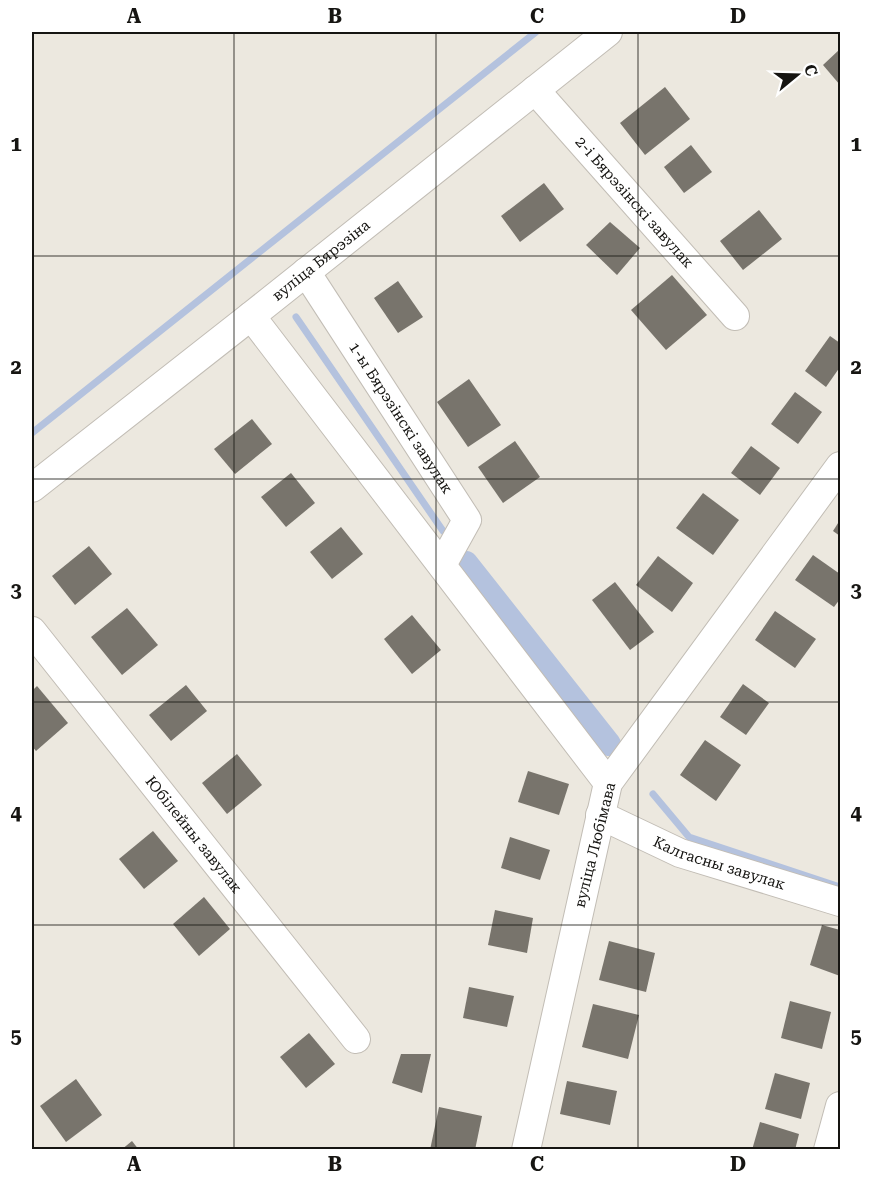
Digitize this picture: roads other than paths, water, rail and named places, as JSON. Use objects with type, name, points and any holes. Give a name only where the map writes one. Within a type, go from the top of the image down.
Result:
[{"type":"street","name":"вуліца Бярэзіна","points":[[32,489],[608,32]]},
{"type":"street","name":"2-і Бярэзінскі завулак","points":[[535,90],[735,316]]},
{"type":"street","name":"1-ы Бярэзінскі завулак","points":[[306,273],[467,520],[442,565]]},
{"type":"street","points":[[251,316],[608,783]]},
{"type":"street","name":"вуліца Любімава","points":[[526,1149],[608,783],[840,466]]},
{"type":"street","name":"Юбілейны завулак","points":[[32,631],[356,1039]]},
{"type":"street","name":"Калгасны завулак","points":[[600,815],[680,853],[840,902]]},
{"type":"street","points":[[828,1149],[840,1106]]},
{"type":"waterway","points":[[32,433],[536,32]]},
{"type":"waterway","points":[[296,317],[443,531]]},
{"type":"waterway","points":[[466,563],[609,744]]},
{"type":"waterway","points":[[653,794],[689,837],[840,887]]}]
